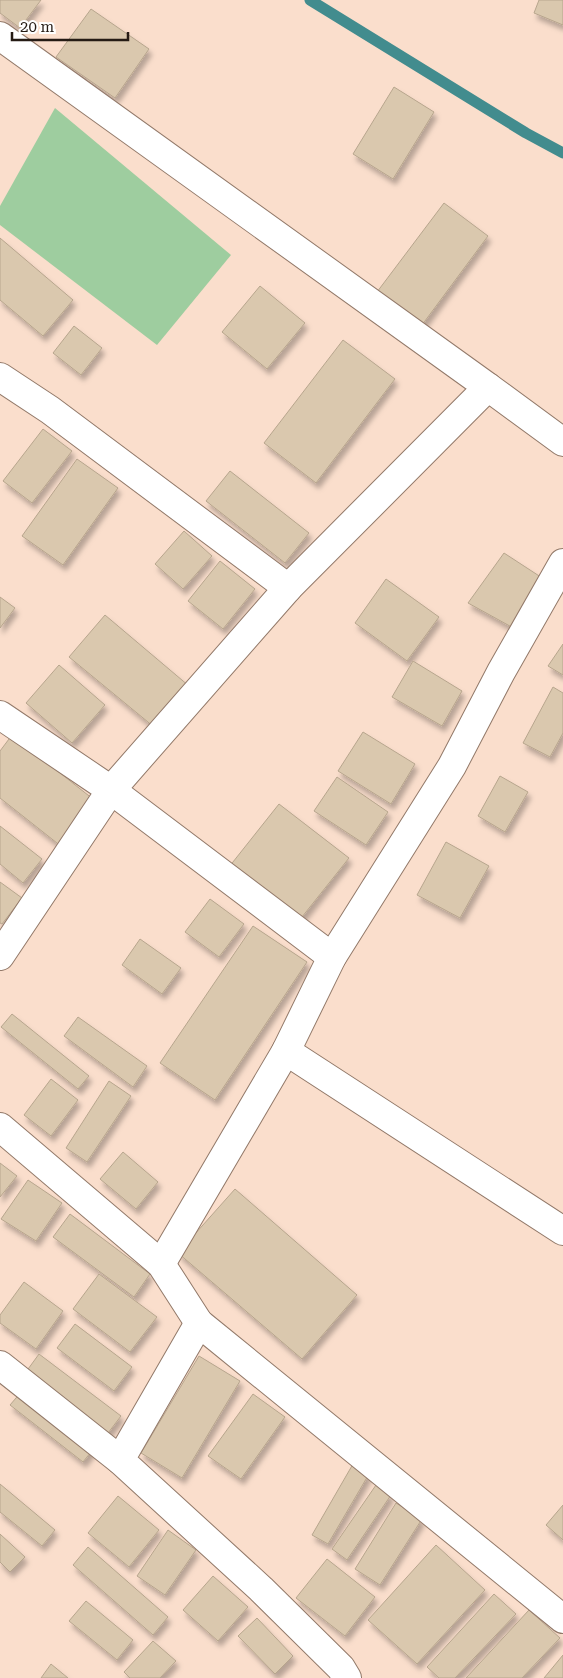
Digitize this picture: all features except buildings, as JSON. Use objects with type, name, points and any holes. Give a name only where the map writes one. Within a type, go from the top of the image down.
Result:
[{"type":"street","points":[[0,36],[563,442]]},
{"type":"street","points":[[0,377],[50,410],[288,588]]},
{"type":"street","points":[[0,956],[111,790],[288,588],[488,387]]},
{"type":"street","points":[[161,1264],[286,1052],[332,957],[452,766],[501,672],[563,563]]},
{"type":"street","points":[[0,715],[111,790],[332,957]]},
{"type":"street","points":[[286,1052],[563,1231]]},
{"type":"street","points":[[0,1127],[161,1264],[199,1323],[563,1619]]},
{"type":"street","points":[[120,1460],[199,1323]]},
{"type":"street","points":[[0,1365],[120,1460],[261,1589],[341,1668],[347,1678]]},
{"type":"green space","points":[[55,108],[231,255],[157,345],[0,225],[0,206]]},
{"type":"waterway","points":[[310,0],[526,133],[563,153]]}]
